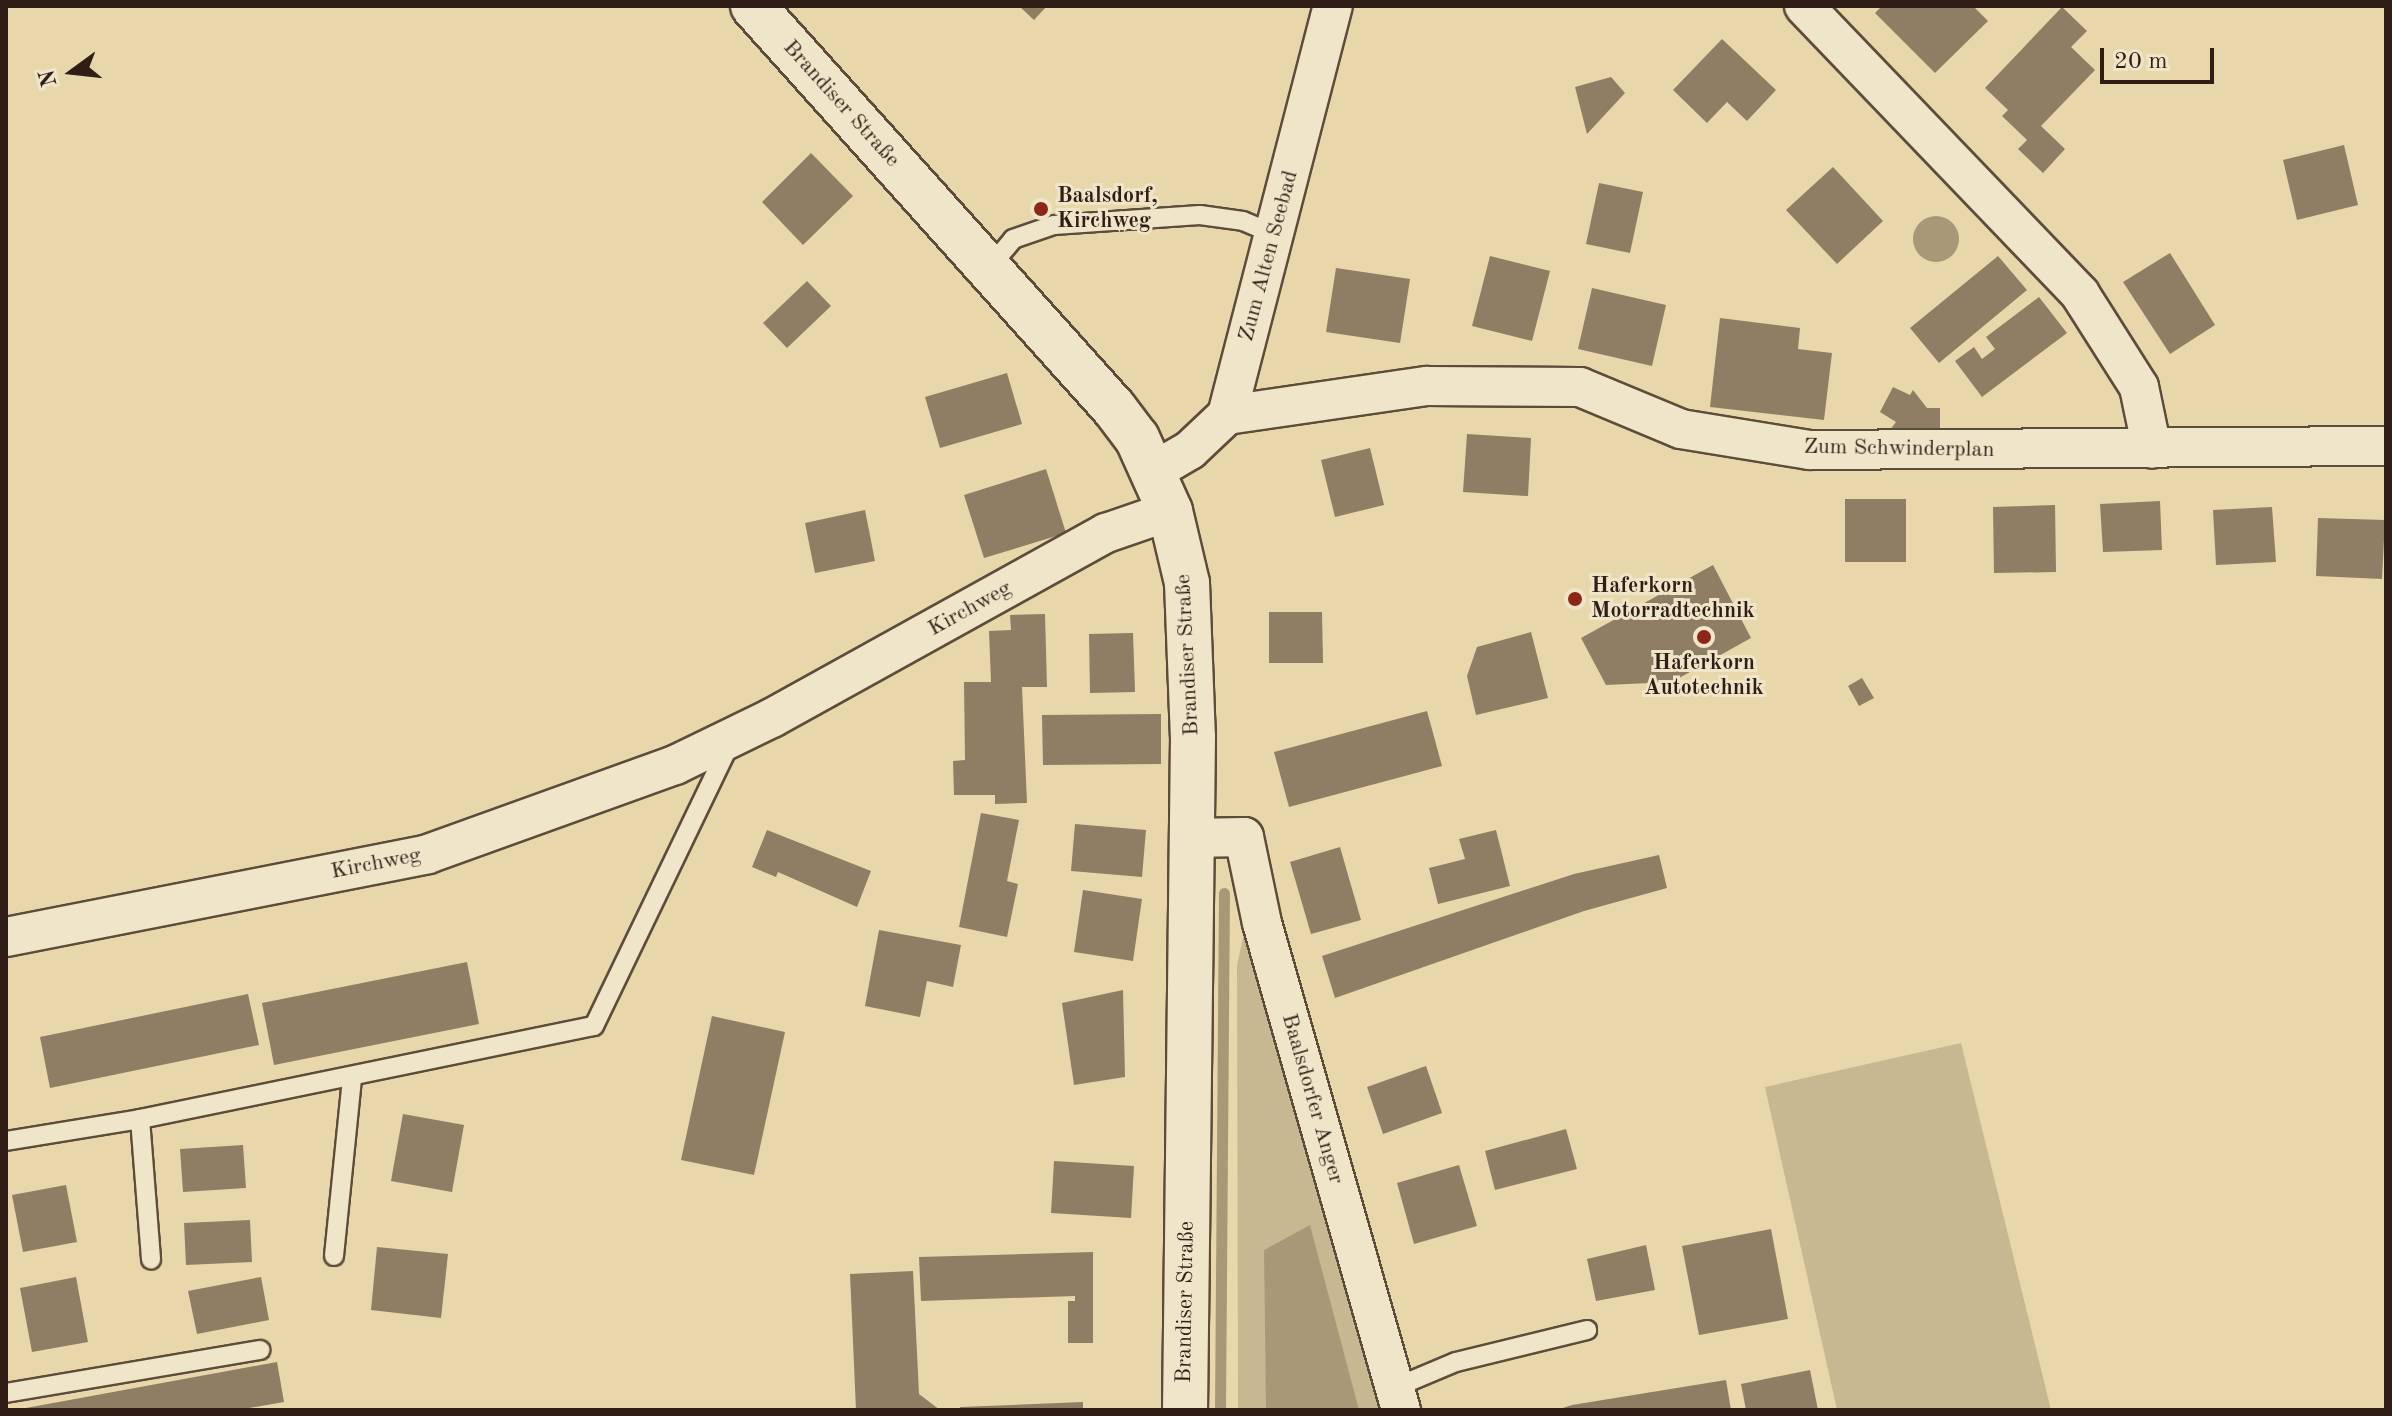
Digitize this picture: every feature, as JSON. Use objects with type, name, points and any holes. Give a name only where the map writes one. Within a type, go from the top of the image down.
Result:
[{"type":"street","name":"Brandiser Straße","points":[[753,6],[1114,408],[1154,471],[1170,511],[1187,583],[1191,628],[1185,1410]]},
{"type":"street","name":"Zum Alten Seebad","points":[[1227,415],[1333,6]]},
{"type":"street","points":[[1804,6],[2080,294],[2139,387],[2152,449]]},
{"type":"street","name":"Zum Schwinderplan","points":[[1227,415],[1427,386],[1580,387],[1681,429],[1809,450],[2386,446]]},
{"type":"street","points":[[1154,471],[1190,450],[1227,415]]},
{"type":"street","name":"Kirchweg","points":[[6,937],[428,854],[732,739],[1106,533],[1170,511]]},
{"type":"street","name":"Baalsdorfer Anger","points":[[1191,838],[1244,837],[1262,923],[1397,1399]]},
{"type":"lane","points":[[989,268],[1013,239],[1054,225],[1200,215],[1243,221],[1274,234]]},
{"type":"lane","points":[[6,1141],[352,1078],[594,1026],[665,888],[732,739]]},
{"type":"lane","points":[[334,1256],[352,1078]]},
{"type":"lane","points":[[140,1119],[151,1260]]},
{"type":"lane","points":[[1397,1399],[1456,1362],[1587,1330]]},
{"type":"lane","points":[[6,1393],[260,1350]]},
{"type":"shaded area","points":[[1936,216],[1953,222],[1959,239],[1953,256],[1936,262],[1919,256],[1913,239],[1919,222]]},
{"type":"shaded area","points":[[1244,933],[1417,1410],[1238,1410],[1237,965]]},
{"type":"shaded area","points":[[1961,1043],[2051,1410],[1837,1410],[1765,1087]]},
{"type":"shaded area","points":[[1310,1225],[1359,1410],[1266,1410],[1264,1250]]},
{"type":"building","points":[[1019,6],[1047,6],[1034,20]]},
{"type":"building","points":[[1882,6],[1973,6],[1988,21],[1935,73],[1875,13]]},
{"type":"building","points":[[2062,7],[2087,31],[2071,47],[2095,70],[2041,126],[2065,149],[2043,173],[2018,149],[2027,140],[2002,116],[2008,110],[1985,88]]},
{"type":"building","points":[[1722,39],[1776,90],[1747,121],[1727,102],[1707,123],[1673,90]]},
{"type":"building","points":[[1611,77],[1625,93],[1587,134],[1575,87]]},
{"type":"building","points":[[2344,145],[2358,205],[2297,220],[2283,160]]},
{"type":"building","points":[[811,153],[853,196],[803,245],[762,202]]},
{"type":"building","points":[[1833,167],[1883,221],[1837,264],[1786,210]]},
{"type":"building","points":[[1599,183],[1643,192],[1630,253],[1586,244]]},
{"type":"building","points":[[2170,253],[2215,325],[2170,354],[2123,282]]},
{"type":"building","points":[[1490,256],[1550,271],[1532,341],[1472,326]]},
{"type":"building","points":[[1998,256],[2027,290],[1939,363],[1910,328]]},
{"type":"building","points":[[1336,268],[1410,279],[1400,343],[1326,332]]},
{"type":"building","points":[[807,281],[831,306],[787,348],[763,323]]},
{"type":"building","points":[[1592,288],[1666,305],[1652,366],[1578,349]]},
{"type":"building","points":[[2039,297],[2067,333],[1982,397],[1955,361],[1974,347],[1982,359],[1995,349],[1986,337]]},
{"type":"building","points":[[1720,318],[1800,328],[1798,349],[1832,353],[1824,420],[1710,407]]},
{"type":"building","points":[[1007,373],[1022,424],[940,448],[925,397]]},
{"type":"building","points":[[1893,387],[1910,395],[1913,390],[1927,408],[1940,408],[1940,429],[1890,430],[1896,422],[1880,412]]},
{"type":"building","points":[[1467,434],[1531,438],[1528,496],[1463,492]]},
{"type":"building","points":[[1370,448],[1384,505],[1335,517],[1321,460]]},
{"type":"building","points":[[1046,469],[1066,533],[984,558],[964,495]]},
{"type":"building","points":[[1845,499],[1906,499],[1906,562],[1845,562]]},
{"type":"building","points":[[2160,501],[2162,550],[2103,552],[2100,504]]},
{"type":"building","points":[[2055,505],[2056,572],[1994,573],[1993,507]]},
{"type":"building","points":[[2272,507],[2276,562],[2216,565],[2213,510]]},
{"type":"building","points":[[865,510],[875,561],[815,573],[805,523]]},
{"type":"building","points":[[2318,518],[2385,520],[2382,579],[2316,576]]},
{"type":"building","points":[[1713,565],[1751,638],[1672,682],[1606,685],[1581,638]]},
{"type":"building","points":[[1269,612],[1322,612],[1323,663],[1269,663]]},
{"type":"building","points":[[1045,614],[1047,687],[1022,687],[1027,803],[995,804],[995,795],[954,795],[953,761],[965,760],[964,682],[991,682],[989,631],[1011,630],[1010,615]]},
{"type":"building","points":[[1531,632],[1548,698],[1476,715],[1467,676],[1477,647]]},
{"type":"building","points":[[1133,633],[1135,692],[1090,693],[1089,634]]},
{"type":"building","points":[[1862,678],[1874,698],[1859,706],[1848,686]]},
{"type":"building","points":[[1427,711],[1442,766],[1289,807],[1274,752]]},
{"type":"building","points":[[1161,714],[1161,764],[1043,765],[1042,715]]},
{"type":"building","points":[[981,813],[1019,820],[1007,881],[1018,884],[1007,937],[959,927]]},
{"type":"building","points":[[1075,824],[1146,830],[1142,877],[1071,871]]},
{"type":"building","points":[[767,830],[871,871],[857,907],[778,872],[776,877],[752,867]]},
{"type":"building","points":[[1496,830],[1510,886],[1438,904],[1429,868],[1465,859],[1459,839]]},
{"type":"building","points":[[1340,847],[1361,920],[1311,934],[1290,862]]},
{"type":"building","points":[[1659,855],[1667,888],[1584,911],[1335,998],[1322,956],[1574,874]]},
{"type":"building","points":[[1083,890],[1142,899],[1133,961],[1074,952]]},
{"type":"building","points":[[879,930],[961,945],[953,987],[927,981],[920,1017],[865,1006]]},
{"type":"building","points":[[467,962],[479,1024],[274,1065],[262,1003]]},
{"type":"building","points":[[1123,990],[1125,1077],[1074,1085],[1062,1003]]},
{"type":"building","points":[[248,994],[259,1045],[50,1088],[40,1037]]},
{"type":"building","points":[[712,1016],[785,1032],[754,1175],[681,1160]]},
{"type":"building","points":[[1426,1066],[1442,1113],[1383,1134],[1367,1087]]},
{"type":"building","points":[[403,1114],[464,1125],[452,1192],[391,1181]]},
{"type":"building","points":[[1566,1129],[1577,1169],[1495,1190],[1485,1151]]},
{"type":"building","points":[[243,1145],[246,1188],[183,1192],[180,1149]]},
{"type":"building","points":[[1054,1161],[1134,1166],[1131,1218],[1051,1213]]},
{"type":"building","points":[[1459,1165],[1477,1226],[1414,1244],[1397,1183]]},
{"type":"building","points":[[66,1185],[77,1242],[23,1252],[12,1195]]},
{"type":"building","points":[[250,1220],[252,1262],[186,1265],[184,1223]]},
{"type":"building","points":[[1771,1229],[1788,1319],[1699,1335],[1682,1246]]},
{"type":"building","points":[[1646,1245],[1655,1290],[1596,1301],[1587,1259]]},
{"type":"building","points":[[377,1247],[448,1254],[441,1318],[371,1310]]},
{"type":"building","points":[[1093,1252],[1093,1343],[1068,1343],[1068,1301],[1075,1301],[1075,1296],[921,1301],[919,1257]]},
{"type":"building","points":[[913,1271],[919,1394],[940,1410],[856,1410],[850,1274]]},
{"type":"building","points":[[76,1277],[88,1342],[32,1352],[20,1288]]},
{"type":"building","points":[[261,1277],[269,1320],[197,1334],[188,1291]]},
{"type":"building","points":[[277,1362],[284,1402],[238,1410],[15,1410]]},
{"type":"building","points":[[1810,1370],[1818,1410],[1746,1410],[1741,1384]]},
{"type":"building","points":[[1726,1380],[1731,1410],[1557,1410],[1572,1405]]},
{"type":"building","points":[[1083,1402],[1083,1410],[960,1410],[960,1407]]},
{"type":"waterway","points":[[1220,1410],[1224,893]]},
{"type":"place","name":"Baalsdorf, Kirchweg","points":[[1041,209]]},
{"type":"place","name":"Haferkorn Motorradtechnik","points":[[1575,599]]},
{"type":"place","name":"Haferkorn Autotechnik","points":[[1704,637]]}]
